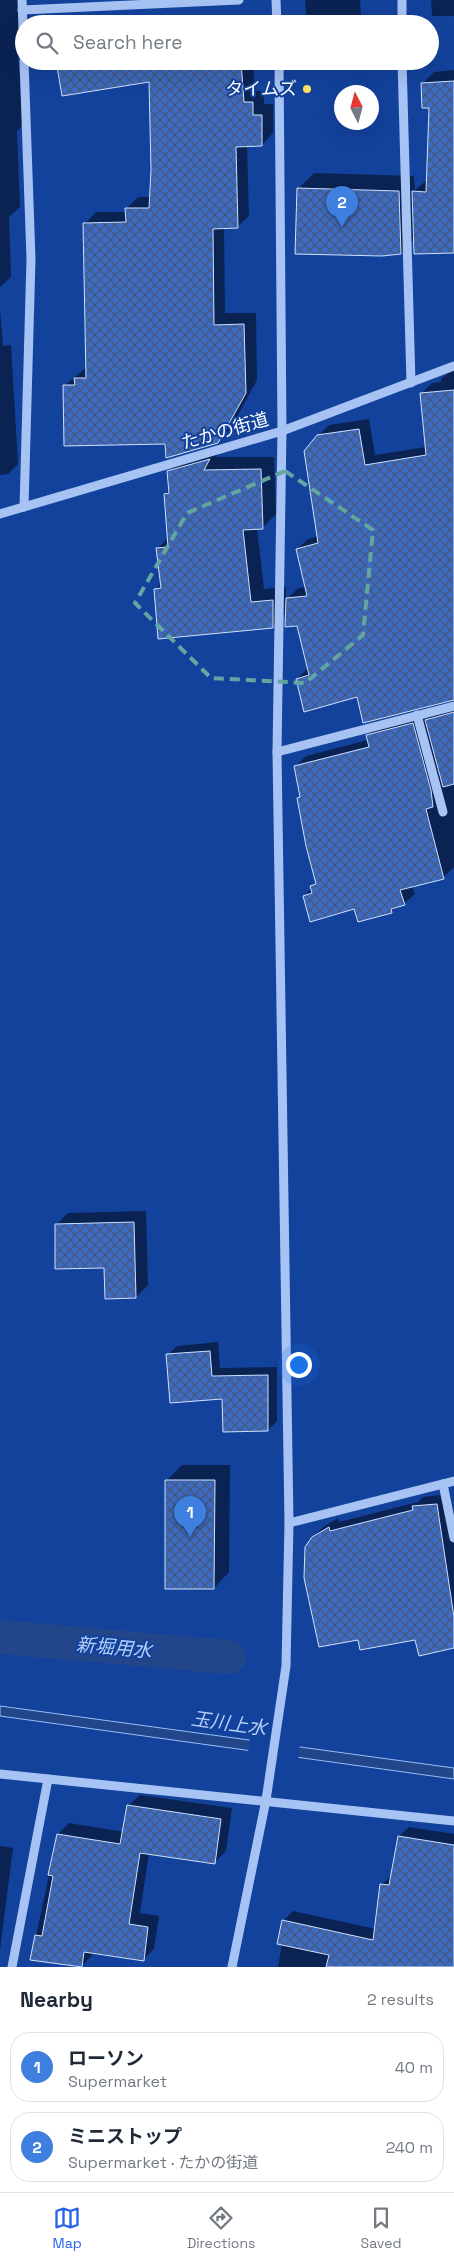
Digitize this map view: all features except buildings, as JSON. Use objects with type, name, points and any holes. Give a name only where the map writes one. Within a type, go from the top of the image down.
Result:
[{"type":"street","points":[[22,0],[22,15]]},
{"type":"street","points":[[22,10],[49,5],[239,0]]},
{"type":"street","points":[[276,0],[277,15]]},
{"type":"street","points":[[402,0],[402,15]]},
{"type":"street","points":[[24,70],[32,259],[24,507]]},
{"type":"street","points":[[232,1967],[266,1800],[280,1716],[286,1666],[290,1523],[277,752],[282,431],[279,70]]},
{"type":"street","points":[[402,70],[411,383]]},
{"type":"street","name":"たかの街道","points":[[0,514],[282,431],[454,366]]},
{"type":"street","points":[[277,752],[454,706]]},
{"type":"street","points":[[417,715],[443,812]]},
{"type":"street","points":[[290,1523],[454,1481]]},
{"type":"street","points":[[443,1484],[454,1538]]},
{"type":"street","points":[[0,1774],[266,1800],[454,1821]]},
{"type":"street","points":[[12,1967],[48,1779]]},
{"type":"highlighted area","points":[[285,471],[373,530],[363,635],[305,683],[211,678],[135,603],[187,513]]},
{"type":"water","points":[[0,1706],[454,1768],[454,1779],[0,1716]]},
{"type":"pier","points":[[250,1737],[300,1744],[298,1760],[248,1753]]},
{"type":"waterway","name":"新堀用水","points":[[0,1637],[229,1657]]},
{"type":"place","name":"タイムズ","points":[[307,89]]},
{"type":"place","name":"ミニストップ","points":[[342,227]]},
{"type":"place","name":"ローソン","points":[[190,1537]]},
{"type":"water label","name":"玉川上水","points":[[229,1723]]}]
